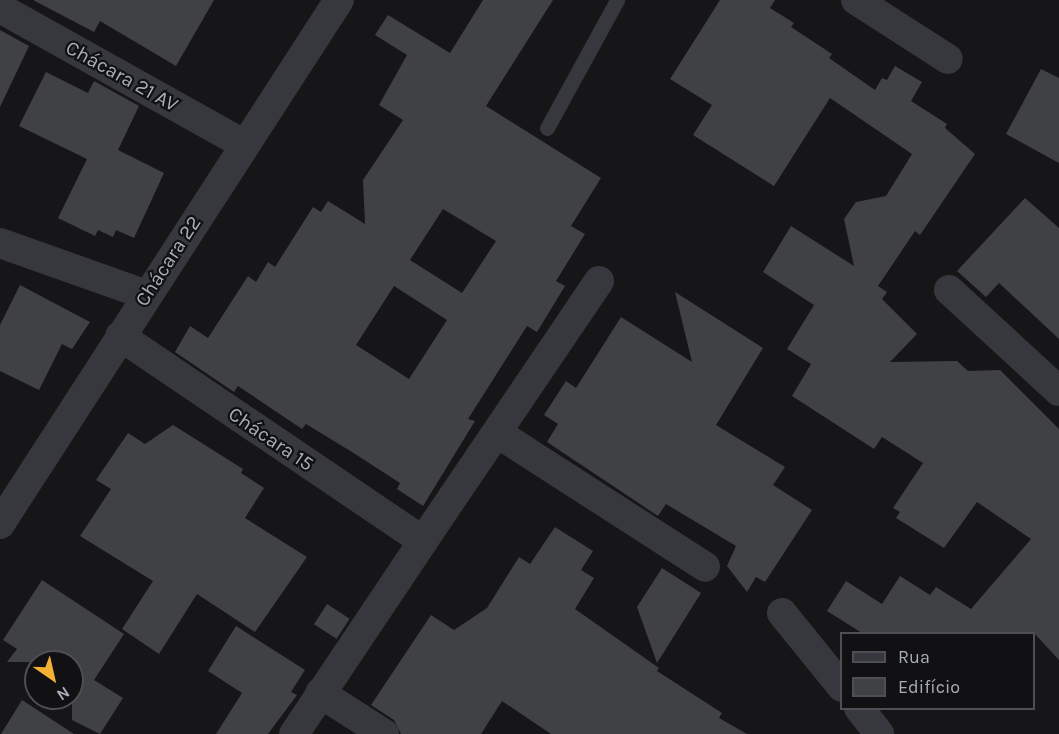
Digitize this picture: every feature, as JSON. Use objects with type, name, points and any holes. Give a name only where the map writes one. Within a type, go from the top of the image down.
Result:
[{"type":"street","name":"Chácara 22","points":[[0,525],[243,144],[339,0]]},
{"type":"street","points":[[856,0],[948,59]]},
{"type":"street","name":"Chácara 21 AV","points":[[13,8],[243,144]]},
{"type":"street","points":[[0,243],[147,295]]},
{"type":"street","points":[[294,734],[599,281]]},
{"type":"street","points":[[949,290],[1059,391]]},
{"type":"street","name":"Chácara 15","points":[[120,336],[423,541]]},
{"type":"street","points":[[498,434],[705,567]]},
{"type":"street","points":[[782,613],[840,685]]},
{"type":"street","points":[[320,693],[384,734]]},
{"type":"street","points":[[861,710],[879,734]]},
{"type":"lane","points":[[547,128],[617,0]]},
{"type":"building","points":[[33,0],[214,0],[176,66],[100,21],[94,32]]},
{"type":"building","points":[[483,0],[553,0],[486,106],[601,178],[571,226],[585,234],[556,281],[565,286],[537,332],[527,326],[468,419],[475,421],[423,506],[397,489],[400,483],[352,452],[306,424],[302,429],[238,386],[234,392],[175,352],[190,326],[208,338],[248,276],[256,282],[268,262],[275,267],[313,207],[321,212],[328,201],[365,224],[363,180],[403,120],[379,105],[407,55],[375,35],[388,15],[450,53]],"holes":[[[443,209],[496,241],[462,293],[410,260]],[[394,286],[447,320],[409,379],[356,345]]]},
{"type":"building","points":[[720,0],[775,0],[770,8],[794,23],[791,27],[832,54],[829,58],[875,90],[882,78],[887,80],[895,66],[922,82],[911,101],[947,124],[945,128],[975,154],[920,235],[915,231],[878,286],[887,292],[882,299],[917,334],[890,362],[957,361],[968,371],[1000,370],[1059,429],[1059,660],[1035,632],[860,632],[827,611],[846,581],[882,604],[900,576],[930,595],[936,587],[971,609],[1031,539],[977,502],[944,548],[896,518],[900,512],[893,508],[923,463],[882,437],[874,449],[792,396],[811,364],[787,349],[814,305],[763,272],[791,226],[854,266],[844,219],[856,202],[886,196],[912,154],[830,98],[774,186],[693,135],[712,105],[670,79]]},
{"type":"building","points":[[0,30],[29,46],[0,107]]},
{"type":"building","points":[[1041,69],[1059,78],[1059,163],[1006,134]]},
{"type":"building","points":[[46,72],[88,93],[94,81],[139,106],[118,150],[164,173],[134,238],[116,230],[113,237],[98,230],[95,236],[58,218],[87,159],[19,126]]},
{"type":"building","points":[[1025,198],[1059,228],[1059,339],[999,283],[986,297],[957,271]]},
{"type":"building","points":[[20,285],[90,322],[72,349],[62,344],[39,390],[0,371],[0,325]]},
{"type":"building","points":[[675,292],[763,348],[716,425],[785,467],[773,485],[812,510],[765,582],[756,577],[747,592],[727,566],[736,546],[666,504],[658,516],[547,442],[558,424],[544,415],[566,381],[576,388],[621,317],[692,362]]},
{"type":"building","points":[[173,425],[243,469],[241,473],[264,488],[245,518],[307,557],[255,632],[197,594],[159,654],[122,629],[153,581],[80,536],[111,489],[96,480],[128,433],[145,444]]},
{"type":"building","points":[[555,527],[593,551],[581,570],[594,578],[575,609],[659,668],[657,671],[722,713],[719,718],[747,734],[551,734],[502,701],[481,734],[401,734],[394,720],[371,705],[431,615],[454,630],[487,608],[519,557],[530,564]]},
{"type":"building","points":[[662,568],[701,593],[657,663],[637,607]]},
{"type":"building","points":[[42,580],[124,634],[94,680],[123,698],[100,734],[72,720],[72,710],[84,710],[84,650],[24,650],[24,662],[7,662],[17,649],[3,640]]},
{"type":"building","points":[[327,604],[350,619],[337,639],[314,624]]},
{"type":"building","points":[[236,626],[305,670],[291,692],[297,695],[268,734],[216,734],[242,693],[208,671]]},
{"type":"building","points":[[22,700],[24,710],[37,710],[74,734],[1,734]]}]
